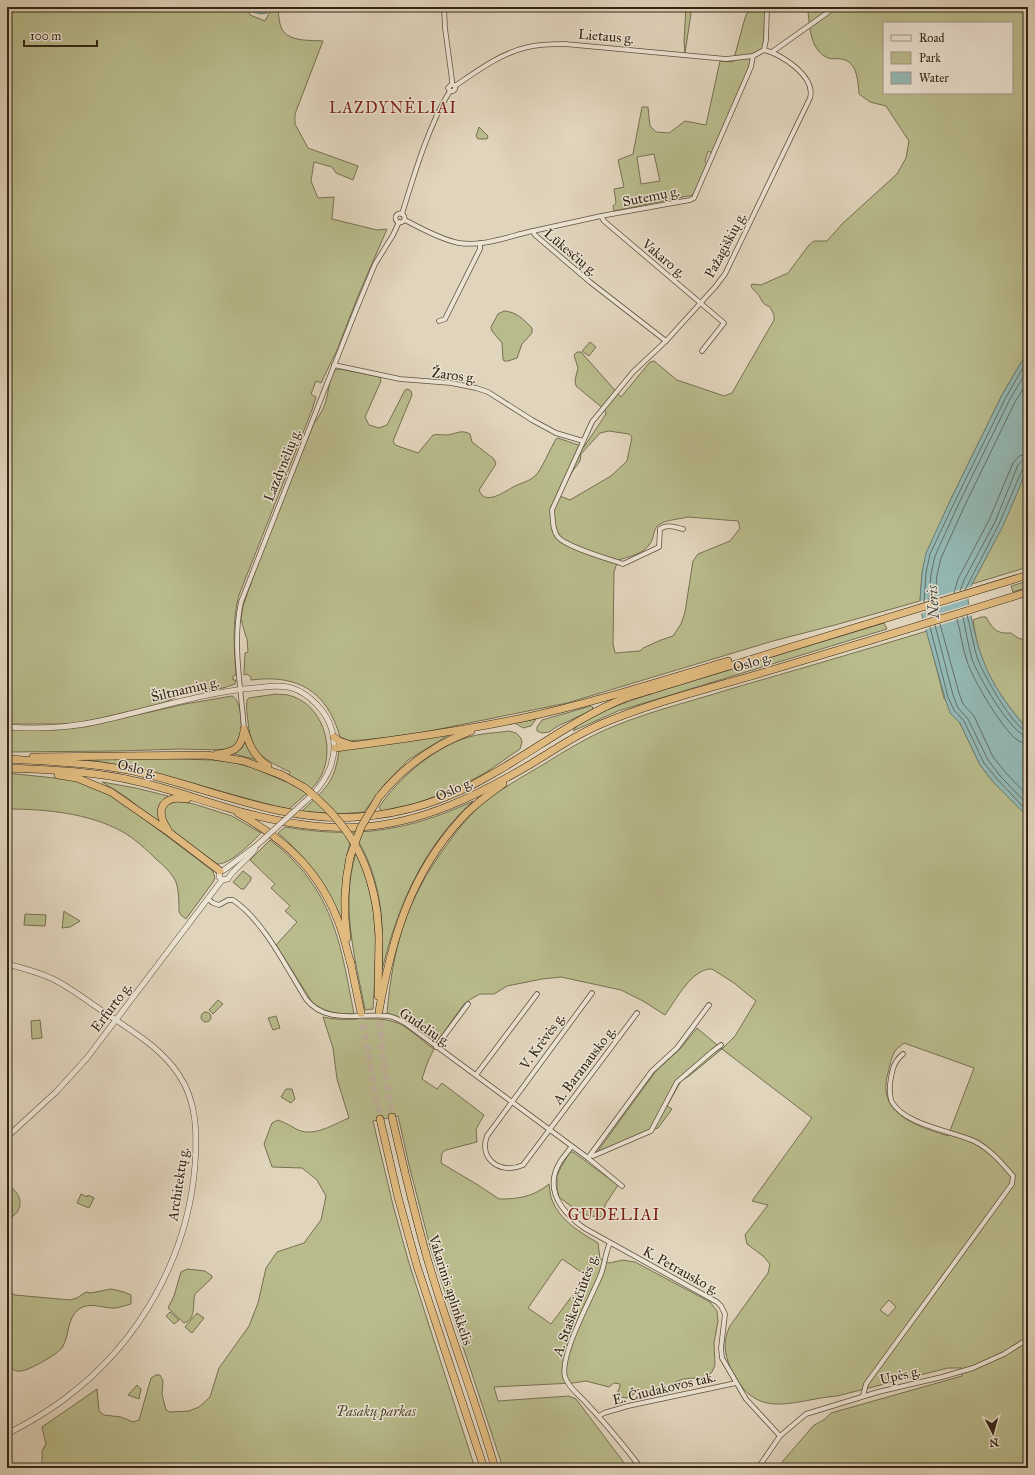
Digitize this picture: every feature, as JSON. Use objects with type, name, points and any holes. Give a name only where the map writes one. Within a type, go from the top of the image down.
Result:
[{"type":"highway","name":"Oslo g.","points":[[7,758],[73,763],[147,774],[250,804],[297,814],[341,818],[382,814],[425,805],[464,789],[493,774],[579,720],[626,698],[1028,575]]},
{"type":"highway","name":"Oslo g.","points":[[7,768],[82,772],[134,780],[162,787],[232,809],[300,824],[322,827],[358,827],[394,823],[428,815],[490,787],[590,728],[614,718],[1028,592]]},
{"type":"highway","points":[[335,748],[492,724],[577,705],[759,652],[828,635]]},
{"type":"highway","points":[[360,1013],[351,964],[344,906],[346,875],[350,857],[361,827],[379,797],[391,782],[406,768],[425,754],[455,738],[492,724]]},
{"type":"highway","points":[[244,729],[249,745],[256,756],[266,765],[304,788],[328,808],[353,840],[360,852],[373,885],[377,912],[379,936],[379,1011],[386,973],[401,919],[430,858],[444,838],[462,817],[528,765]]},
{"type":"highway","points":[[207,756],[235,750],[241,742],[244,729]]},
{"type":"highway","points":[[334,737],[339,741],[355,745]]},
{"type":"highway","points":[[7,758],[207,756],[244,761],[284,776]]},
{"type":"highway","points":[[30,769],[77,778],[96,785],[124,801],[222,871]]},
{"type":"highway","points":[[170,833],[161,816],[161,812],[166,802],[170,799],[181,798],[208,802]]},
{"type":"highway","points":[[232,809],[264,829],[291,850],[319,882],[331,903],[340,926],[351,964]]},
{"type":"highway","name":"Vakarinis aplinkkelis","points":[[392,1117],[410,1195],[428,1262],[495,1468]]},
{"type":"highway","name":"Vakarinis aplinkkelis","points":[[380,1119],[398,1197],[417,1266],[484,1468]]},
{"type":"highway","points":[[476,1442],[478,1468]]},
{"type":"street","points":[[402,214],[429,136],[450,91],[448,88],[453,85],[444,7]]},
{"type":"street","points":[[764,50],[766,40],[767,7]]},
{"type":"street","points":[[772,52],[834,8]]},
{"type":"street","name":"Lietaus g.","points":[[453,85],[497,60],[527,47],[541,44],[565,44],[736,59],[754,56],[764,50]]},
{"type":"street","name":"Pažagiškių g.","points":[[683,529],[667,526],[663,527],[660,529],[659,547],[623,564],[562,540],[556,534],[552,510],[592,422],[633,372],[666,341],[715,287],[724,274],[810,98],[810,88],[804,76],[778,54],[764,50]]},
{"type":"street","name":"Sutemų g.","points":[[533,231],[694,198],[751,67],[754,56]]},
{"type":"street","points":[[398,214],[402,214],[405,217],[405,220],[401,222],[397,221],[396,217],[398,214]]},
{"type":"street","name":"Vakaro g.","points":[[601,216],[604,221],[724,323],[702,351]]},
{"type":"street","name":"Lūkesčių g.","points":[[405,220],[450,241],[459,243],[480,243],[533,231],[534,235],[590,282],[666,341]]},
{"type":"street","name":"Lazdynėlių g.","points":[[244,729],[237,632],[241,602],[375,264],[393,235],[399,222]]},
{"type":"street","points":[[439,321],[445,319],[480,249],[480,243]]},
{"type":"street","name":"Žaros g.","points":[[334,365],[400,379],[451,383],[476,388],[488,392],[532,420],[556,433],[583,441]]},
{"type":"street","name":"Šiltnamių g.","points":[[7,727],[53,728],[75,726],[214,693],[275,686],[292,688],[300,691],[321,709],[328,721],[334,737],[335,748]]},
{"type":"street","points":[[256,846],[242,864],[226,880],[222,880],[219,877],[222,871],[256,846],[319,788],[328,774],[335,748]]},
{"type":"street","points":[[222,871],[228,872],[229,876]]},
{"type":"street","name":"Erfurto g.","points":[[7,1137],[69,1078],[99,1044],[222,880]]},
{"type":"street","name":"Gudelių g.","points":[[208,899],[219,905],[228,900],[233,900],[254,920],[264,932],[311,1006],[317,1010],[334,1016],[390,1016],[405,1023],[571,1147],[590,1156],[622,1186]]},
{"type":"street","name":"Architektų g.","points":[[7,964],[35,972],[59,982],[116,1020],[148,1043],[164,1057],[180,1076],[189,1094],[195,1117],[197,1138],[194,1174],[188,1214],[177,1249],[165,1278],[148,1309],[127,1339],[100,1368],[68,1396],[34,1419],[7,1434]]},
{"type":"street","name":"V. Krėvės g.","points":[[548,1130],[523,1165],[516,1168],[502,1168],[488,1157],[485,1147],[486,1139],[511,1102],[592,993]]},
{"type":"street","points":[[476,1075],[537,994]]},
{"type":"street","points":[[436,1047],[468,1004]]},
{"type":"street","points":[[590,1156],[652,1070],[677,1048],[709,1005]]},
{"type":"street","name":"A. Baranausko g.","points":[[548,1130],[637,1013]]},
{"type":"street","points":[[590,1156],[603,1152],[651,1131],[677,1082],[713,1050],[721,1046]]},
{"type":"street","points":[[863,1396],[866,1384],[1012,1184],[1014,1176],[990,1151],[974,1141],[923,1124],[896,1108],[890,1094],[891,1073],[893,1065],[903,1054]]},
{"type":"street","name":"K. Petrausko g.","points":[[571,1147],[560,1163],[556,1172],[554,1187],[556,1197],[566,1214],[584,1228],[717,1302],[721,1306],[725,1319],[721,1353],[725,1362],[746,1400],[780,1436]]},
{"type":"street","name":"A. Staškevičiūtės g.","points":[[610,1243],[606,1250],[604,1264],[598,1281],[567,1354],[564,1368],[566,1378],[570,1386],[598,1416],[641,1468]]},
{"type":"street","name":"Upės g.","points":[[758,1468],[780,1436],[806,1414],[863,1396],[973,1368],[1004,1354],[1028,1339]]},
{"type":"street","name":"E. Čiudakovos tak.","points":[[598,1416],[628,1406],[736,1383]]},
{"type":"green space","points":[[7,7],[249,7],[250,15],[265,21],[272,8],[278,9],[281,26],[287,35],[302,40],[323,41],[295,114],[295,124],[308,148],[358,166],[353,180],[336,173],[332,167],[314,162],[311,181],[318,198],[334,197],[332,219],[377,230],[387,229],[358,296],[337,350],[321,383],[316,381],[311,394],[316,397],[312,410],[239,595],[234,625],[236,675],[233,676],[233,680],[236,680],[235,684],[223,688],[209,689],[208,687],[177,695],[177,697],[163,703],[70,724],[7,724]]},
{"type":"green space","points":[[686,7],[692,7],[685,53],[684,41]]},
{"type":"green space","points":[[750,7],[765,7],[763,48],[753,55],[752,61],[712,153],[708,151],[705,161],[707,165],[693,195],[614,211],[613,206],[616,203],[614,189],[624,187],[618,160],[633,154],[642,107],[648,107],[650,126],[656,132],[669,133],[685,121],[706,125],[720,61],[733,62],[745,18]],"holes":[[[654,154],[660,181],[641,184],[637,157]]]},
{"type":"green space","points":[[792,7],[1028,7],[1028,351],[1002,395],[951,499],[927,553],[922,573],[920,601],[773,641],[567,703],[425,732],[383,738],[350,741],[340,737],[327,708],[319,697],[308,689],[296,683],[283,680],[251,680],[251,677],[247,674],[244,675],[245,653],[248,652],[247,638],[241,619],[243,606],[262,552],[314,423],[325,404],[330,380],[335,370],[340,369],[380,377],[381,381],[365,417],[369,425],[379,428],[387,425],[405,390],[408,389],[411,391],[412,395],[393,441],[395,445],[418,453],[433,435],[447,435],[461,432],[470,434],[472,442],[494,459],[496,464],[479,490],[482,495],[490,498],[501,494],[535,476],[556,439],[558,438],[584,447],[606,414],[605,410],[576,386],[575,380],[578,368],[574,355],[577,352],[581,352],[621,397],[650,362],[654,361],[677,380],[724,396],[732,393],[774,320],[774,315],[770,307],[763,303],[751,285],[761,285],[788,273],[809,245],[814,241],[827,241],[843,223],[897,174],[906,158],[909,141],[886,106],[870,102],[859,94],[856,72],[850,63],[841,59],[828,58],[821,53],[814,43],[810,31],[808,12]],"holes":[[[609,431],[629,434],[632,437],[627,461],[611,476],[570,500],[560,496],[572,472],[580,461],[581,454],[600,433]],[[688,517],[738,521],[740,528],[730,541],[698,554],[693,561],[685,612],[681,624],[673,636],[643,648],[640,651],[615,653],[613,644],[614,572],[618,560],[643,551],[651,543],[656,528],[660,524]]]},
{"type":"green space","points":[[479,127],[488,136],[487,139],[478,139],[476,136]]},
{"type":"green space","points":[[504,311],[516,314],[532,328],[532,333],[522,344],[517,358],[508,361],[504,361],[503,359],[502,343],[492,331],[491,327],[498,314]]},
{"type":"green space","points":[[590,342],[596,347],[589,356],[582,351]]},
{"type":"green space","points":[[1028,464],[1028,567],[972,584],[988,555],[1016,495]]},
{"type":"green space","points":[[1028,581],[1028,587],[1013,592],[1011,586]]},
{"type":"green space","points":[[986,617],[993,628],[998,632],[1011,633],[1018,638],[1028,641],[1028,730],[1001,695],[985,666],[978,647],[973,620]]},
{"type":"green space","points":[[884,623],[887,629],[618,711],[573,731],[578,725],[597,714],[634,699]]},
{"type":"green space","points":[[927,631],[944,698],[960,723],[980,765],[994,783],[1028,817],[1028,1468],[777,1468],[813,1426],[825,1419],[831,1413],[962,1376],[962,1368],[948,1368],[837,1396],[776,1404],[763,1402],[751,1396],[740,1384],[730,1367],[725,1346],[726,1336],[730,1326],[768,1273],[770,1264],[763,1256],[747,1244],[745,1235],[768,1205],[752,1201],[812,1118],[722,1049],[735,1036],[756,1001],[734,983],[712,969],[705,970],[691,979],[665,1015],[643,1001],[621,990],[561,977],[507,986],[494,994],[480,994],[464,1004],[436,1043],[406,1021],[387,1013],[393,967],[398,945],[411,905],[421,886],[432,866],[465,821],[494,795],[562,753],[598,733],[645,715]],"holes":[[[904,1043],[974,1068],[948,1136],[924,1128],[902,1116],[888,1099],[886,1087],[888,1073],[894,1053]],[[889,1300],[896,1307],[888,1316],[880,1310]]]},
{"type":"green space","points":[[276,694],[288,695],[300,700],[310,707],[317,716],[323,728],[326,740],[327,752],[325,765],[321,776],[311,790],[289,809],[163,775],[87,760],[156,758],[232,762],[254,768],[286,782],[290,772],[266,759],[255,748],[252,741],[247,713],[247,700],[249,698]]},
{"type":"green space","points":[[232,696],[235,698],[239,707],[241,718],[241,735],[236,745],[225,750],[179,749],[7,752],[7,729],[56,730],[85,727],[185,704]]},
{"type":"green space","points":[[591,706],[593,707],[592,710],[558,726],[549,732],[542,733],[537,731],[537,727],[542,720]]},
{"type":"green space","points":[[536,719],[531,726],[523,728],[515,723]]},
{"type":"green space","points":[[509,731],[516,733],[521,738],[522,742],[520,749],[485,773],[459,787],[439,795],[417,803],[381,811],[379,807],[387,796],[407,775],[430,756],[443,748],[469,737]]},
{"type":"green space","points":[[449,735],[408,760],[384,785],[364,812],[338,814],[302,811],[328,785],[335,770],[339,750]]},
{"type":"green space","points":[[245,742],[257,760],[234,754],[242,748]]},
{"type":"green space","points":[[7,773],[74,780],[115,797],[213,871],[215,878],[213,882],[186,919],[179,912],[178,889],[170,872],[140,844],[123,832],[96,820],[81,816],[51,811],[7,809]]},
{"type":"green space","points":[[102,782],[168,796],[161,809],[159,817],[160,824],[126,797]]},
{"type":"green space","points":[[177,801],[194,804],[232,816],[261,833],[234,857],[228,861],[217,864],[171,830],[165,822],[164,808],[166,805]]},
{"type":"green space","points":[[473,801],[455,819],[440,838],[426,858],[415,878],[396,923],[382,970],[382,920],[380,904],[373,873],[359,842],[350,843],[343,882],[342,920],[315,873],[299,853],[278,833],[285,827],[311,831],[335,832],[382,830],[404,826],[427,819]]},
{"type":"green space","points":[[270,840],[291,858],[308,877],[321,897],[338,940],[354,1014],[343,1014],[327,1011],[312,1002],[276,945],[297,922],[285,911],[290,906],[271,888],[275,884],[250,860]]},
{"type":"green space","points":[[356,853],[370,892],[375,930],[376,948],[373,1009],[365,1010],[354,951],[349,912],[351,873]]},
{"type":"green space","points":[[243,871],[251,877],[251,880],[244,889],[241,889],[233,882]]},
{"type":"green space","points":[[64,911],[80,921],[70,927],[62,928]]},
{"type":"green space","points":[[25,914],[46,915],[45,926],[24,925]]},
{"type":"green space","points":[[218,1000],[223,1004],[213,1014],[209,1010]]},
{"type":"green space","points":[[204,1012],[208,1012],[211,1017],[208,1022],[204,1022],[201,1019],[201,1015]]},
{"type":"green space","points":[[276,1016],[280,1028],[273,1030],[268,1018]]},
{"type":"green space","name":"Pasakų parkas","points":[[323,1017],[332,1019],[378,1019],[395,1022],[410,1030],[434,1049],[422,1079],[437,1089],[442,1083],[484,1115],[476,1129],[477,1142],[446,1150],[442,1153],[441,1163],[499,1199],[525,1196],[537,1192],[549,1184],[551,1198],[560,1214],[565,1220],[584,1235],[598,1243],[600,1259],[609,1263],[623,1260],[635,1262],[710,1302],[717,1311],[718,1321],[714,1343],[715,1365],[712,1372],[707,1377],[683,1379],[653,1392],[639,1391],[627,1398],[621,1397],[617,1394],[620,1384],[614,1383],[609,1387],[586,1381],[494,1387],[498,1401],[569,1396],[576,1399],[628,1468],[503,1468],[431,1250],[398,1116],[373,1121],[393,1205],[409,1263],[475,1468],[37,1468],[42,1464],[42,1451],[46,1444],[42,1427],[97,1389],[99,1411],[104,1415],[121,1417],[133,1422],[139,1420],[151,1378],[156,1375],[160,1375],[163,1381],[162,1394],[166,1410],[170,1412],[189,1411],[199,1407],[210,1397],[219,1368],[249,1326],[258,1303],[266,1268],[277,1252],[304,1243],[321,1220],[326,1196],[317,1180],[302,1168],[272,1167],[264,1144],[272,1123],[278,1120],[298,1130],[311,1132],[324,1129],[349,1118],[337,1079],[333,1048]],"holes":[[[562,1259],[587,1276],[551,1324],[528,1308]]]},
{"type":"green space","points":[[40,1020],[42,1038],[32,1039],[31,1021]]},
{"type":"green space","points":[[697,1028],[722,1049],[681,1081],[667,1106],[672,1109],[658,1128],[597,1152],[656,1071],[680,1049]]},
{"type":"green space","points":[[286,1089],[292,1089],[295,1099],[291,1103],[281,1097]]},
{"type":"green space","points":[[570,1152],[573,1152],[618,1185],[605,1205],[603,1217],[580,1213],[559,1197],[557,1176]]},
{"type":"green space","points":[[7,1186],[17,1193],[20,1205],[15,1215],[7,1221]]},
{"type":"green space","points":[[81,1194],[94,1198],[89,1208],[77,1203]]},
{"type":"green space","points":[[187,1269],[205,1271],[212,1276],[212,1278],[195,1294],[191,1318],[184,1323],[168,1308],[174,1296],[181,1272]]},
{"type":"green space","points":[[111,1289],[131,1295],[131,1304],[116,1308],[92,1305],[79,1309],[72,1318],[66,1338],[62,1348],[59,1351],[43,1362],[25,1370],[15,1371],[7,1366],[7,1291],[15,1295],[70,1300],[77,1298],[86,1292],[91,1293]]},
{"type":"green space","points":[[170,1312],[179,1320],[174,1324],[166,1316]]},
{"type":"green space","points":[[197,1313],[204,1318],[192,1333],[185,1327]]},
{"type":"green space","points":[[137,1385],[141,1389],[139,1399],[128,1395]]},
{"type":"water","points":[[252,7],[269,7],[267,13],[261,14],[253,12]]},
{"type":"water","name":"Neris","points":[[1028,351],[1028,464],[1003,526],[972,584],[969,591],[968,600],[980,651],[990,677],[1014,714],[1028,730],[1028,817],[994,783],[980,765],[960,723],[950,713],[922,616],[920,601],[922,573],[926,553],[1002,395]]},
{"type":"pier","points":[[973,586],[971,598],[920,614],[918,602]]},
{"type":"pier","points":[[971,604],[973,615],[924,630],[921,619]]},
{"type":"tunnel","points":[[379,1011],[385,1074],[392,1117]]},
{"type":"tunnel","points":[[361,1013],[380,1119]]},
{"type":"district","name":"LAZDYNĖLIAI","points":[[393,107]]},
{"type":"district","name":"GUDELIAI","points":[[614,1214]]}]
